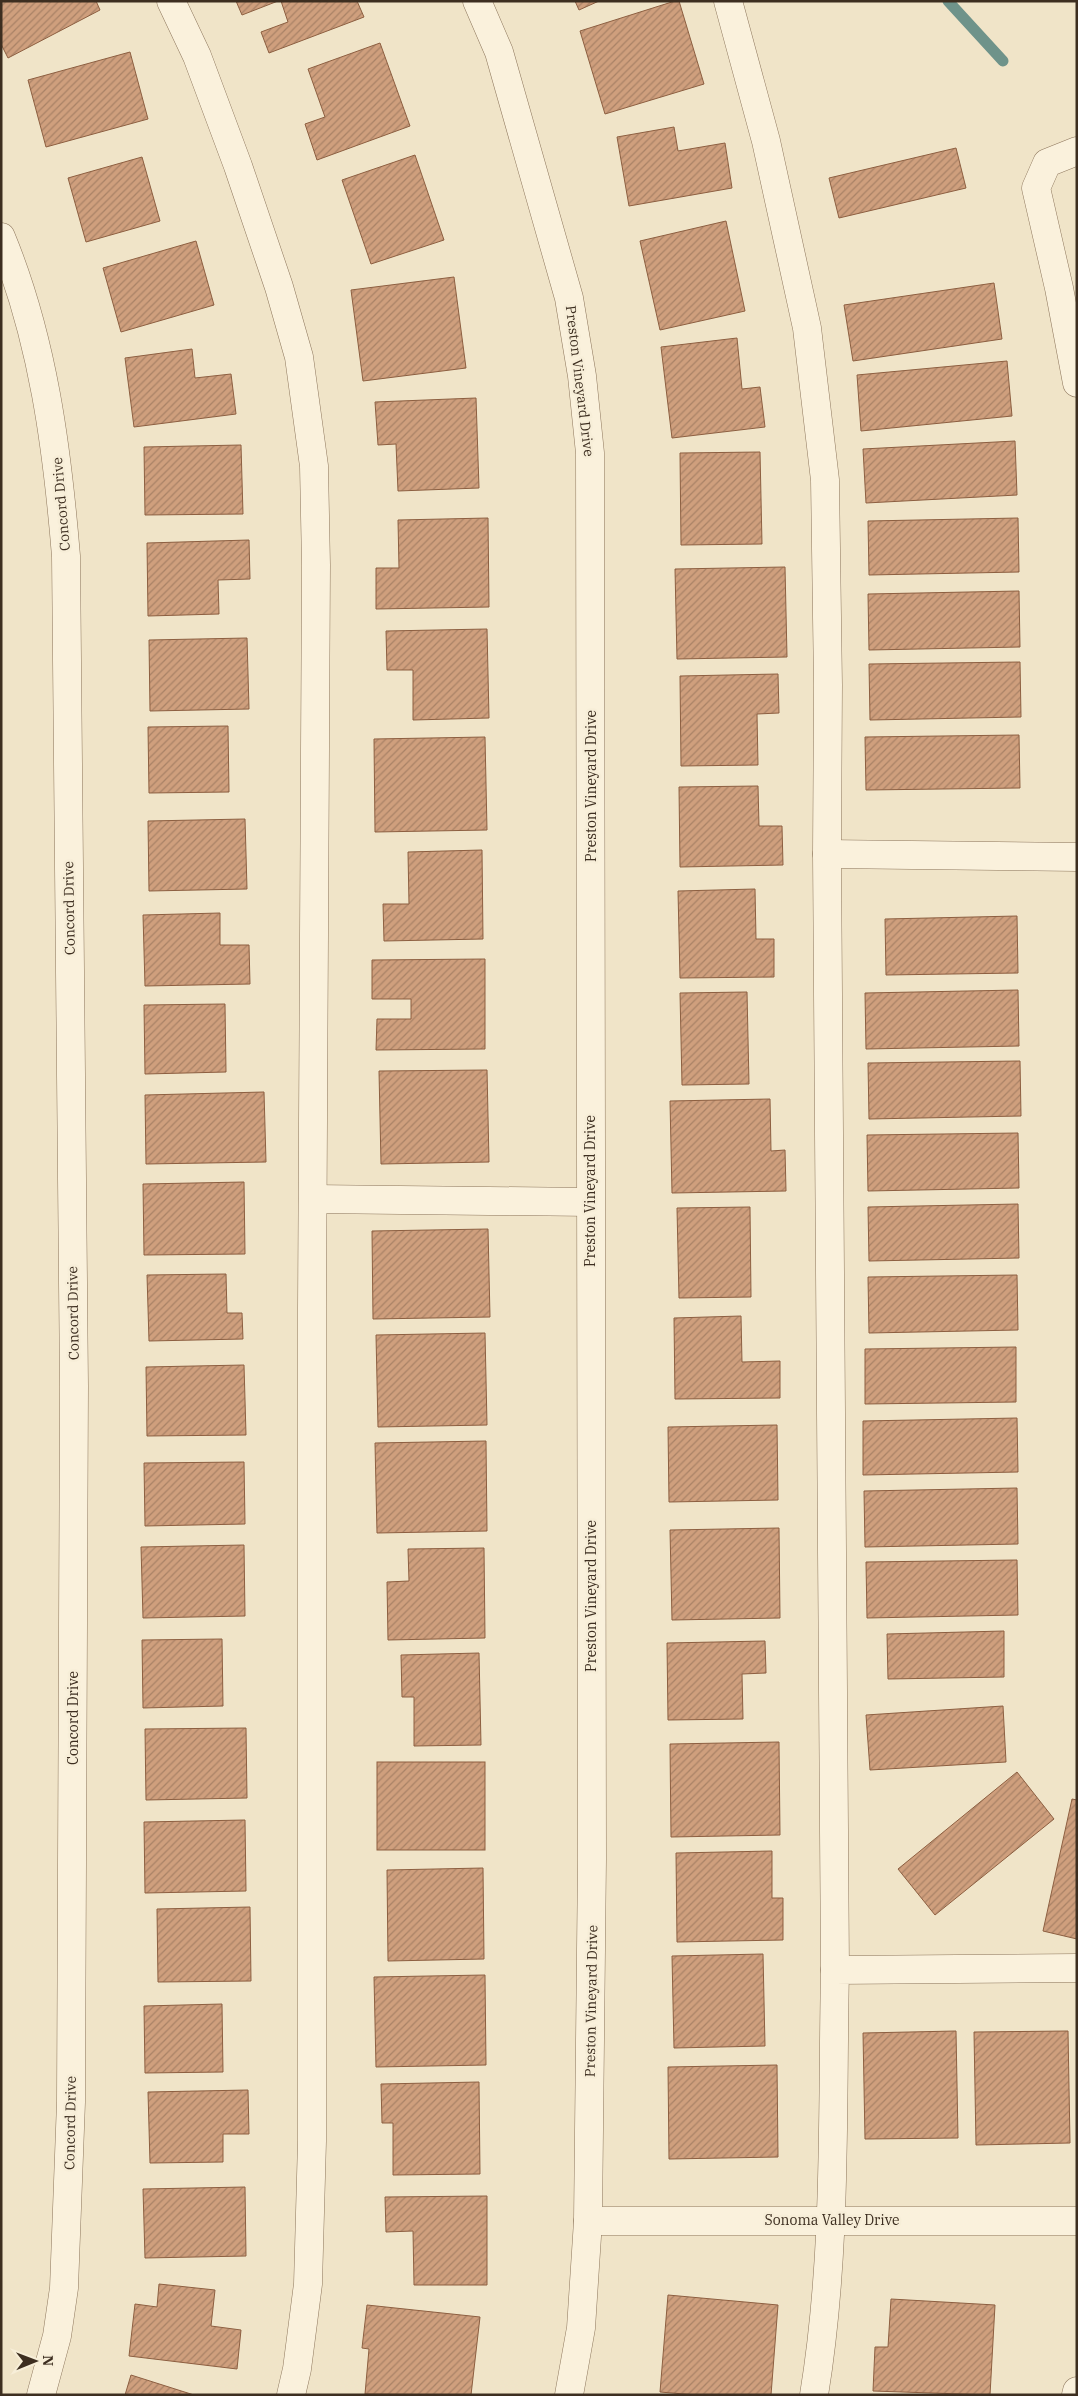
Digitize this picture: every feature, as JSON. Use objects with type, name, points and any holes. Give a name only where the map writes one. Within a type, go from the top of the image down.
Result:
[{"type":"street","points":[[171,1],[200,66],[238,166],[280,287],[299,357],[314,466],[316,565],[311,2206],[308,2284],[297,2369],[291,2395]]},
{"type":"street","name":"Preston Vineyard Drive","points":[[477,1],[499,52],[569,298],[582,376],[590,453],[592,1859],[588,2221],[581,2328],[569,2395]]},
{"type":"street","points":[[728,1],[766,141],[807,328],[825,480],[828,684],[827,854],[834,1970],[830,2220],[824,2333],[814,2395]]},
{"type":"street","points":[[1077,151],[1047,163],[1036,188],[1059,288],[1077,383]]},
{"type":"street","name":"Concord Drive","points":[[1,237],[28,315],[47,393],[60,478],[66,556],[74,1386],[71,2102],[64,2288],[57,2336],[41,2395]]},
{"type":"street","points":[[827,854],[1077,857]]},
{"type":"street","points":[[313,1198],[590,1202]]},
{"type":"street","points":[[834,1970],[1077,1968]]},
{"type":"street","name":"Sonoma Valley Drive","points":[[588,2221],[1077,2220]]},
{"type":"street","points":[[1076,2395],[1077,2390]]},
{"type":"building","points":[[1,1],[96,1],[100,10],[8,58],[1,44]]},
{"type":"building","points":[[236,1],[278,1],[242,15]]},
{"type":"building","points":[[281,1],[357,1],[364,17],[269,53],[261,32],[288,22]]},
{"type":"building","points":[[575,1],[599,1],[579,10]]},
{"type":"building","points":[[679,1],[704,84],[605,114],[580,31]]},
{"type":"building","points":[[380,43],[410,126],[317,160],[305,124],[325,117],[308,69]]},
{"type":"building","points":[[130,52],[148,119],[46,147],[28,80]]},
{"type":"building","points":[[674,127],[678,151],[725,143],[732,188],[629,206],[617,137]]},
{"type":"building","points":[[956,148],[966,188],[839,218],[829,178]]},
{"type":"building","points":[[415,155],[444,240],[371,264],[342,180]]},
{"type":"building","points":[[142,157],[160,221],[86,242],[68,178]]},
{"type":"building","points":[[726,221],[745,311],[660,330],[640,241]]},
{"type":"building","points":[[196,241],[214,305],[121,332],[103,268]]},
{"type":"building","points":[[454,277],[466,368],[363,381],[351,290]]},
{"type":"building","points":[[994,283],[1002,339],[853,361],[844,305]]},
{"type":"building","points":[[737,338],[742,389],[760,387],[765,427],[672,438],[661,347]]},
{"type":"building","points":[[192,349],[195,378],[231,374],[236,414],[134,427],[125,358]]},
{"type":"building","points":[[1007,361],[1012,416],[861,431],[857,375]]},
{"type":"building","points":[[476,398],[479,488],[398,491],[396,444],[378,445],[375,402]]},
{"type":"building","points":[[1015,441],[1017,495],[866,503],[863,449]]},
{"type":"building","points":[[241,445],[243,514],[145,515],[144,447]]},
{"type":"building","points":[[760,452],[762,544],[681,545],[680,453]]},
{"type":"building","points":[[488,518],[489,607],[376,609],[376,568],[399,568],[398,520]]},
{"type":"building","points":[[1018,518],[1019,572],[869,575],[868,521]]},
{"type":"building","points":[[249,540],[250,579],[218,580],[219,614],[148,616],[147,543]]},
{"type":"building","points":[[785,567],[787,657],[677,659],[675,569]]},
{"type":"building","points":[[1019,591],[1020,647],[869,650],[868,594]]},
{"type":"building","points":[[487,629],[489,718],[413,720],[413,670],[387,670],[386,631]]},
{"type":"building","points":[[247,638],[249,709],[150,711],[149,640]]},
{"type":"building","points":[[1020,662],[1021,717],[870,720],[869,664]]},
{"type":"building","points":[[778,674],[779,713],[757,714],[758,765],[681,766],[680,676]]},
{"type":"building","points":[[228,726],[229,792],[149,793],[148,727]]},
{"type":"building","points":[[1019,735],[1020,788],[866,790],[865,737]]},
{"type":"building","points":[[485,737],[487,830],[375,832],[374,739]]},
{"type":"building","points":[[758,786],[759,826],[782,826],[783,865],[680,867],[679,787]]},
{"type":"building","points":[[245,819],[247,889],[149,891],[148,821]]},
{"type":"building","points":[[482,850],[483,939],[384,941],[383,904],[409,904],[408,852]]},
{"type":"building","points":[[755,889],[756,939],[774,939],[774,977],[680,978],[678,891]]},
{"type":"building","points":[[220,913],[220,945],[249,945],[250,984],[145,986],[143,915]]},
{"type":"building","points":[[1017,916],[1018,973],[886,975],[885,919]]},
{"type":"building","points":[[485,959],[485,1049],[376,1050],[377,1019],[411,1019],[411,999],[372,999],[372,960]]},
{"type":"building","points":[[1018,990],[1019,1046],[866,1049],[865,993]]},
{"type":"building","points":[[747,992],[749,1084],[682,1085],[680,993]]},
{"type":"building","points":[[225,1004],[226,1072],[145,1074],[144,1005]]},
{"type":"building","points":[[1020,1061],[1021,1116],[869,1119],[868,1063]]},
{"type":"building","points":[[487,1070],[489,1162],[381,1164],[379,1071]]},
{"type":"building","points":[[264,1092],[266,1162],[146,1164],[145,1095]]},
{"type":"building","points":[[770,1099],[771,1151],[785,1150],[786,1191],[672,1193],[670,1101]]},
{"type":"building","points":[[1018,1133],[1019,1188],[868,1191],[867,1135]]},
{"type":"building","points":[[244,1182],[245,1254],[144,1255],[143,1184]]},
{"type":"building","points":[[1018,1204],[1019,1258],[869,1261],[868,1207]]},
{"type":"building","points":[[750,1207],[751,1297],[679,1298],[677,1208]]},
{"type":"building","points":[[488,1229],[490,1317],[373,1319],[372,1231]]},
{"type":"building","points":[[226,1274],[227,1313],[242,1313],[243,1339],[149,1341],[147,1275]]},
{"type":"building","points":[[1017,1275],[1018,1330],[869,1333],[868,1277]]},
{"type":"building","points":[[741,1316],[742,1362],[780,1361],[780,1398],[675,1399],[674,1318]]},
{"type":"building","points":[[485,1333],[487,1425],[378,1427],[376,1335]]},
{"type":"building","points":[[1016,1347],[1016,1402],[865,1404],[865,1349]]},
{"type":"building","points":[[244,1365],[246,1435],[147,1436],[146,1367]]},
{"type":"building","points":[[1017,1418],[1018,1472],[863,1475],[863,1421]]},
{"type":"building","points":[[777,1425],[778,1500],[669,1502],[668,1427]]},
{"type":"building","points":[[486,1441],[487,1531],[377,1533],[375,1443]]},
{"type":"building","points":[[244,1462],[245,1524],[145,1526],[144,1463]]},
{"type":"building","points":[[1017,1488],[1018,1544],[865,1547],[864,1491]]},
{"type":"building","points":[[779,1528],[780,1618],[672,1620],[670,1530]]},
{"type":"building","points":[[244,1545],[245,1616],[143,1618],[141,1547]]},
{"type":"building","points":[[484,1548],[485,1638],[388,1640],[387,1582],[409,1581],[408,1549]]},
{"type":"building","points":[[1017,1560],[1018,1615],[867,1618],[866,1562]]},
{"type":"building","points":[[1004,1631],[1004,1677],[888,1679],[887,1634]]},
{"type":"building","points":[[222,1639],[223,1706],[143,1708],[142,1640]]},
{"type":"building","points":[[765,1641],[766,1673],[742,1674],[743,1719],[668,1720],[667,1643]]},
{"type":"building","points":[[479,1653],[481,1745],[414,1746],[414,1697],[402,1697],[401,1655]]},
{"type":"building","points":[[1003,1706],[1006,1762],[870,1770],[866,1715]]},
{"type":"building","points":[[246,1728],[247,1798],[146,1800],[145,1729]]},
{"type":"building","points":[[779,1742],[780,1835],[671,1837],[670,1744]]},
{"type":"building","points":[[377,1762],[485,1762],[485,1850],[377,1850]]},
{"type":"building","points":[[1017,1772],[1054,1819],[935,1915],[898,1869]]},
{"type":"building","points":[[1072,1799],[1077,1800],[1077,1939],[1043,1931]]},
{"type":"building","points":[[245,1820],[246,1891],[145,1893],[144,1822]]},
{"type":"building","points":[[772,1851],[772,1898],[783,1898],[783,1940],[677,1942],[676,1853]]},
{"type":"building","points":[[483,1868],[484,1959],[388,1961],[387,1870]]},
{"type":"building","points":[[250,1907],[251,1981],[158,1982],[157,1909]]},
{"type":"building","points":[[763,1954],[765,2046],[674,2048],[672,1956]]},
{"type":"building","points":[[485,1975],[486,2065],[376,2067],[374,1977]]},
{"type":"building","points":[[222,2004],[223,2072],[145,2073],[144,2006]]},
{"type":"building","points":[[956,2031],[958,2138],[865,2139],[863,2033]]},
{"type":"building","points":[[1068,2031],[1070,2143],[976,2145],[974,2032]]},
{"type":"building","points":[[777,2065],[778,2157],[669,2159],[668,2067]]},
{"type":"building","points":[[479,2082],[480,2174],[393,2175],[393,2123],[382,2123],[381,2084]]},
{"type":"building","points":[[248,2090],[249,2134],[223,2134],[223,2162],[150,2163],[148,2092]]},
{"type":"building","points":[[245,2187],[246,2256],[145,2258],[143,2189]]},
{"type":"building","points":[[487,2196],[487,2285],[414,2285],[413,2231],[386,2232],[385,2197]]},
{"type":"building","points":[[159,2284],[215,2290],[211,2326],[241,2330],[237,2369],[129,2356],[135,2304],[157,2307]]},
{"type":"building","points":[[668,2295],[778,2305],[771,2395],[696,2395],[660,2392]]},
{"type":"building","points":[[891,2299],[995,2305],[990,2395],[873,2391],[875,2347],[888,2347]]},
{"type":"building","points":[[367,2305],[480,2317],[471,2395],[365,2394],[369,2349],[362,2348]]},
{"type":"building","points":[[131,2375],[194,2395],[125,2395]]},
{"type":"waterway","points":[[948,1],[1003,61]]}]
